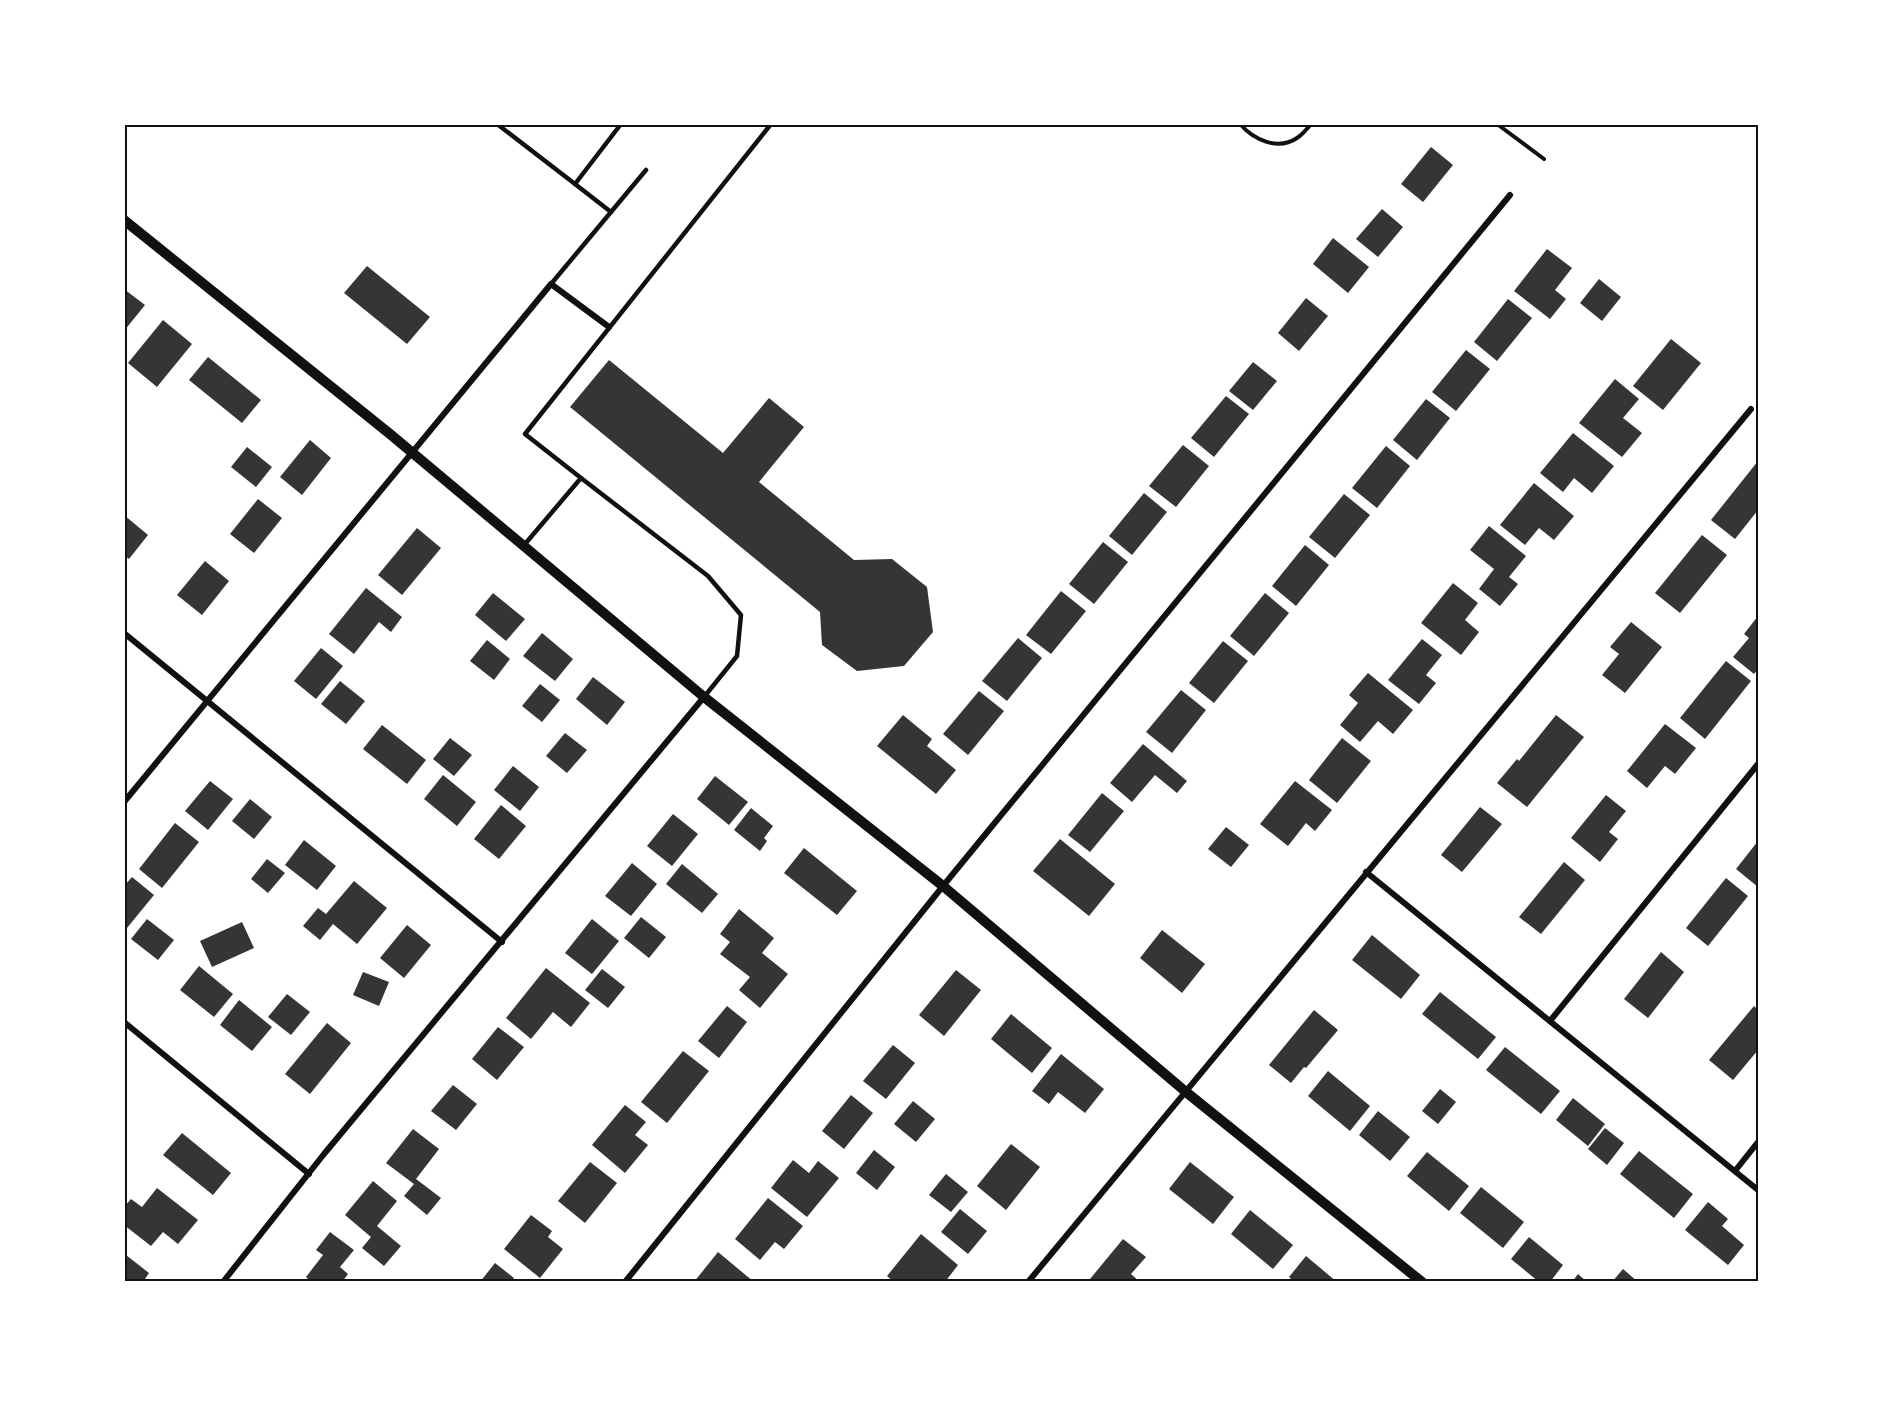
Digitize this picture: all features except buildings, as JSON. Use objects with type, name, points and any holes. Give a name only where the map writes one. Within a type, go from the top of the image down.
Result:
[{"type":"street","points":[[626,1281],[943,886],[1510,195]]},
{"type":"street","points":[[124,220],[413,453],[704,697],[943,886],[1186,1092],[1422,1281]]},
{"type":"street","points":[[124,802],[551,284],[609,327]]},
{"type":"street","points":[[1028,1281],[1751,409]]},
{"type":"street","points":[[124,633],[502,942]]},
{"type":"street","points":[[223,1281],[704,697]]},
{"type":"street","points":[[1550,1021],[1758,764]]},
{"type":"street","points":[[1366,872],[1758,1190]]},
{"type":"street","points":[[124,1022],[309,1174]]},
{"type":"street","points":[[1735,1171],[1758,1142]]},
{"type":"lane","points":[[497,124],[610,212]]},
{"type":"lane","points":[[575,184],[621,124]]},
{"type":"lane","points":[[704,697],[737,656],[741,615],[708,576],[525,434],[771,124]]},
{"type":"lane","points":[[551,284],[646,170]]},
{"type":"lane","points":[[524,545],[581,478]]},
{"type":"path","points":[[1240,124],[1263,141],[1281,145],[1297,138],[1311,124]]},
{"type":"path","points":[[1497,124],[1544,159]]}]
